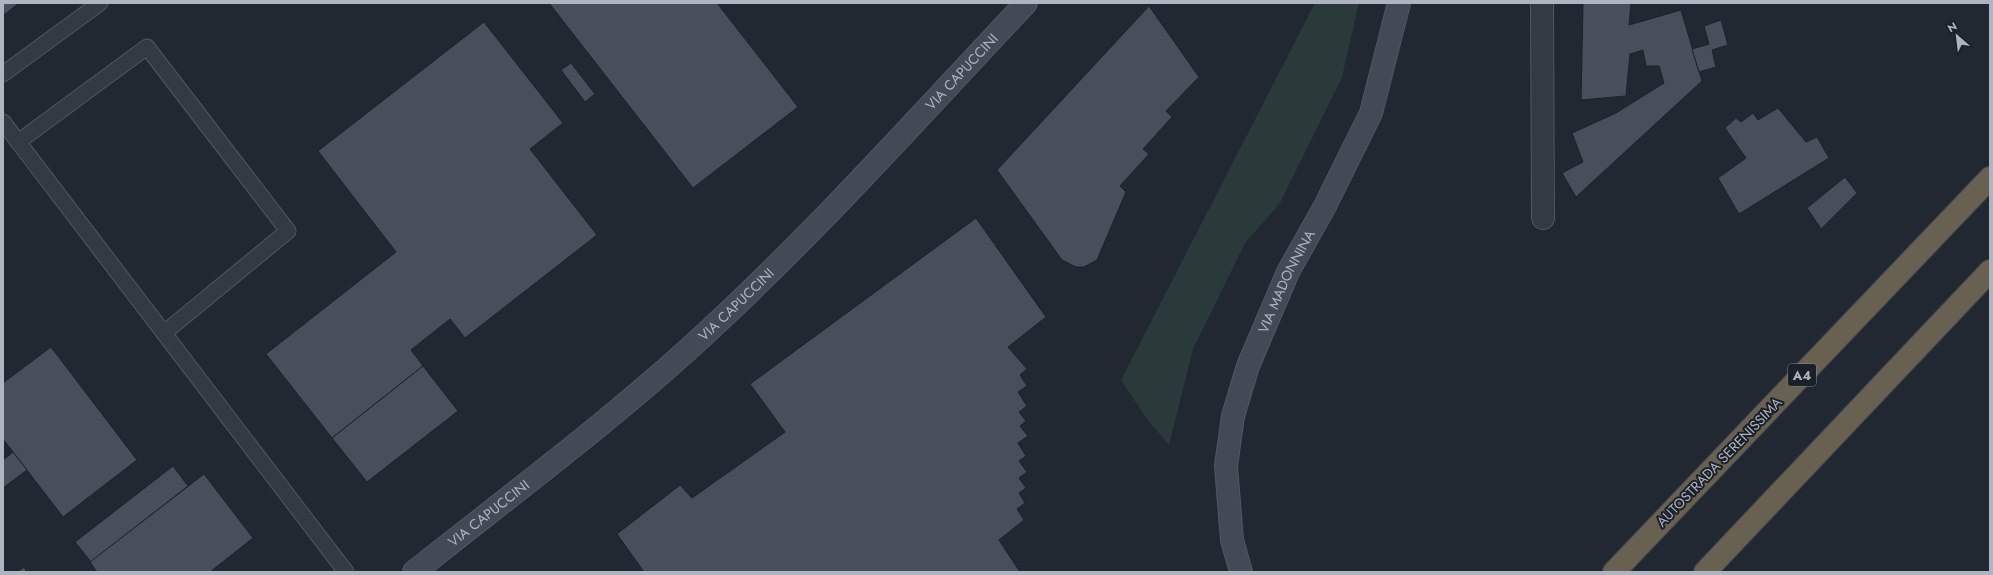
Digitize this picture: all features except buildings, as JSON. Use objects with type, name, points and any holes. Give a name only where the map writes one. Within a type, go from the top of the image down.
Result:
[{"type":"highway","name":"AUTOSTRADA SERENISSIMA","points":[[1614,572],[1990,178]]},
{"type":"highway","points":[[1705,572],[1990,271]]},
{"type":"street","name":"VIA CAPUCCINI","points":[[414,572],[624,404],[719,322],[818,224],[1026,3]]},
{"type":"street","points":[[1542,3],[1543,218]]},
{"type":"street","name":"VIA MADONNINA","points":[[1241,572],[1232,540],[1226,466],[1233,416],[1248,366],[1288,272],[1325,206],[1371,113],[1398,6]]},
{"type":"lane","points":[[3,74],[100,3]]},
{"type":"lane","points":[[18,142],[147,47],[288,231],[164,333]]},
{"type":"lane","points":[[3,122],[346,572]]},
{"type":"shaded area","points":[[1315,3],[1359,3],[1342,77],[1280,203],[1245,243],[1193,349],[1169,445],[1147,419],[1121,380]]}]
